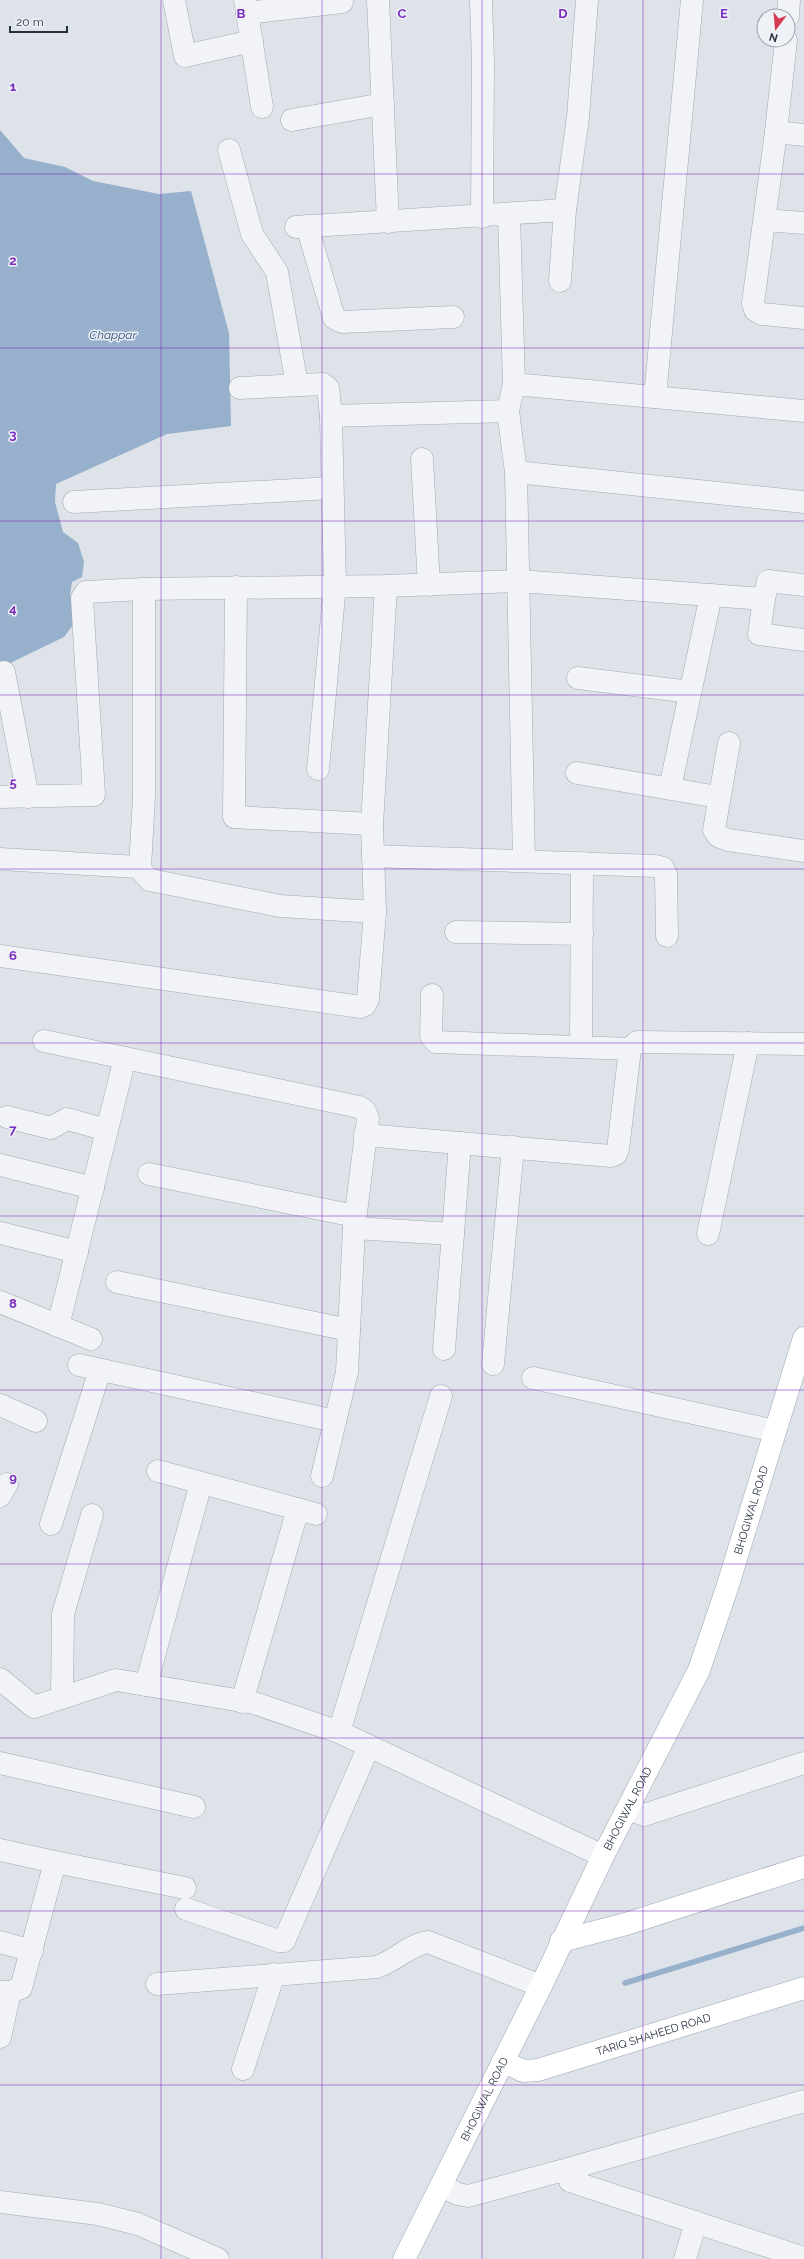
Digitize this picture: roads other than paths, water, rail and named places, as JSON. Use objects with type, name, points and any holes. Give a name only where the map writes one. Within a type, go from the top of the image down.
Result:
[{"type":"main road","name":"BHOGIWAL ROAD","points":[[404,2259],[541,1986],[561,1941],[603,1856],[699,1670],[727,1588],[804,1338]]},
{"type":"main road","points":[[561,1941],[626,1924],[804,1868]]},
{"type":"main road","name":"TARIQ SHAHEED ROAD","points":[[503,2061],[523,2071],[538,2070],[804,1988]]},
{"type":"street","points":[[174,0],[185,56],[252,41]]},
{"type":"street","points":[[378,0],[388,222]]},
{"type":"street","points":[[480,0],[483,61],[482,217]]},
{"type":"street","points":[[560,281],[565,210],[578,117],[587,0]]},
{"type":"street","points":[[655,397],[692,0]]},
{"type":"street","points":[[262,107],[246,7],[342,2]]},
{"type":"street","points":[[785,48],[766,220],[753,302],[755,310],[762,314],[804,318]]},
{"type":"street","points":[[292,120],[383,104]]},
{"type":"street","points":[[776,132],[804,134]]},
{"type":"street","points":[[229,150],[252,234],[277,272],[297,385]]},
{"type":"street","points":[[454,317],[342,322],[337,320],[334,318],[301,227],[482,217],[565,210]]},
{"type":"street","points":[[509,215],[514,384],[508,411],[516,472],[524,860]]},
{"type":"street","points":[[766,220],[804,223]]},
{"type":"street","points":[[514,384],[804,411]]},
{"type":"street","points":[[240,388],[297,385],[326,386],[331,416],[335,585],[318,768]]},
{"type":"street","points":[[331,416],[508,411]]},
{"type":"street","points":[[422,459],[429,585]]},
{"type":"street","points":[[516,472],[804,502]]},
{"type":"street","points":[[74,502],[332,488]]},
{"type":"street","points":[[0,798],[94,795],[82,598],[86,592],[236,587],[429,585],[519,581],[764,599]]},
{"type":"street","points":[[804,585],[768,581],[759,634],[804,640]]},
{"type":"street","points":[[0,956],[361,1007],[365,1005],[368,999],[375,912],[372,824],[386,586]]},
{"type":"street","points":[[236,587],[234,817],[372,824]]},
{"type":"street","points":[[144,589],[144,796],[140,868],[150,880],[280,906],[375,912]]},
{"type":"street","points":[[670,788],[710,595]]},
{"type":"street","points":[[4,672],[28,797]]},
{"type":"street","points":[[578,678],[690,692]]},
{"type":"street","points":[[729,743],[718,797],[714,830],[718,836],[728,840],[804,851]]},
{"type":"street","points":[[577,773],[718,797]]},
{"type":"street","points":[[373,856],[524,860],[655,866],[663,868],[666,874],[667,936]]},
{"type":"street","points":[[0,859],[140,868]]},
{"type":"street","points":[[581,1047],[582,863]]},
{"type":"street","points":[[456,932],[582,934]]},
{"type":"street","points":[[432,995],[431,1036],[436,1042],[630,1049]]},
{"type":"street","points":[[44,1041],[359,1107],[365,1111],[368,1118],[355,1222],[347,1372],[322,1476]]},
{"type":"street","points":[[365,1135],[611,1156],[616,1154],[630,1049],[637,1042],[804,1044]]},
{"type":"street","points":[[708,1234],[748,1043]]},
{"type":"street","points":[[58,1326],[126,1058]]},
{"type":"street","points":[[7,1117],[51,1128],[67,1119],[107,1130]]},
{"type":"street","points":[[444,1349],[460,1143]]},
{"type":"street","points":[[493,1364],[513,1147]]},
{"type":"street","points":[[0,1165],[93,1188]]},
{"type":"street","points":[[149,1174],[355,1222],[452,1234]]},
{"type":"street","points":[[0,1233],[77,1252]]},
{"type":"street","points":[[117,1282],[349,1330]]},
{"type":"street","points":[[0,1302],[91,1339]]},
{"type":"street","points":[[79,1365],[335,1421]]},
{"type":"street","points":[[51,1524],[100,1370]]},
{"type":"street","points":[[533,1378],[775,1431]]},
{"type":"street","points":[[339,1732],[440,1396]]},
{"type":"street","points":[[0,1404],[36,1421]]},
{"type":"street","points":[[158,1471],[307,1512],[242,1702]]},
{"type":"street","points":[[146,1685],[201,1483]]},
{"type":"street","points":[[62,1698],[63,1614],[92,1515]]},
{"type":"street","points":[[0,1679],[34,1707],[116,1680],[254,1703],[339,1732],[603,1856]]},
{"type":"street","points":[[186,1909],[279,1941],[284,1941],[369,1746]]},
{"type":"street","points":[[628,1809],[644,1815],[804,1762]]},
{"type":"street","points":[[0,1763],[194,1806]]},
{"type":"street","points":[[0,1850],[185,1888]]},
{"type":"street","points":[[0,2037],[5,1992],[21,1988],[55,1862]]},
{"type":"street","points":[[0,1942],[32,1951]]},
{"type":"street","points":[[157,1984],[377,1967],[386,1964],[420,1943],[428,1942],[541,1986]]},
{"type":"street","points":[[243,2069],[274,1974]]},
{"type":"street","points":[[441,2186],[458,2194],[468,2196],[568,2169],[804,2101]]},
{"type":"street","points":[[568,2169],[570,2181],[804,2258]]},
{"type":"street","points":[[0,2202],[98,2214],[138,2224],[218,2259]]},
{"type":"street","points":[[684,2259],[696,2222]]},
{"type":"water","name":"Chappar","points":[[0,130],[24,158],[65,167],[93,181],[159,194],[191,191],[229,333],[231,426],[167,434],[56,484],[55,502],[63,532],[78,543],[84,562],[82,577],[72,582],[70,595],[75,599],[76,621],[64,637],[0,668]]},
{"type":"waterway","points":[[625,1983],[804,1928]]}]
